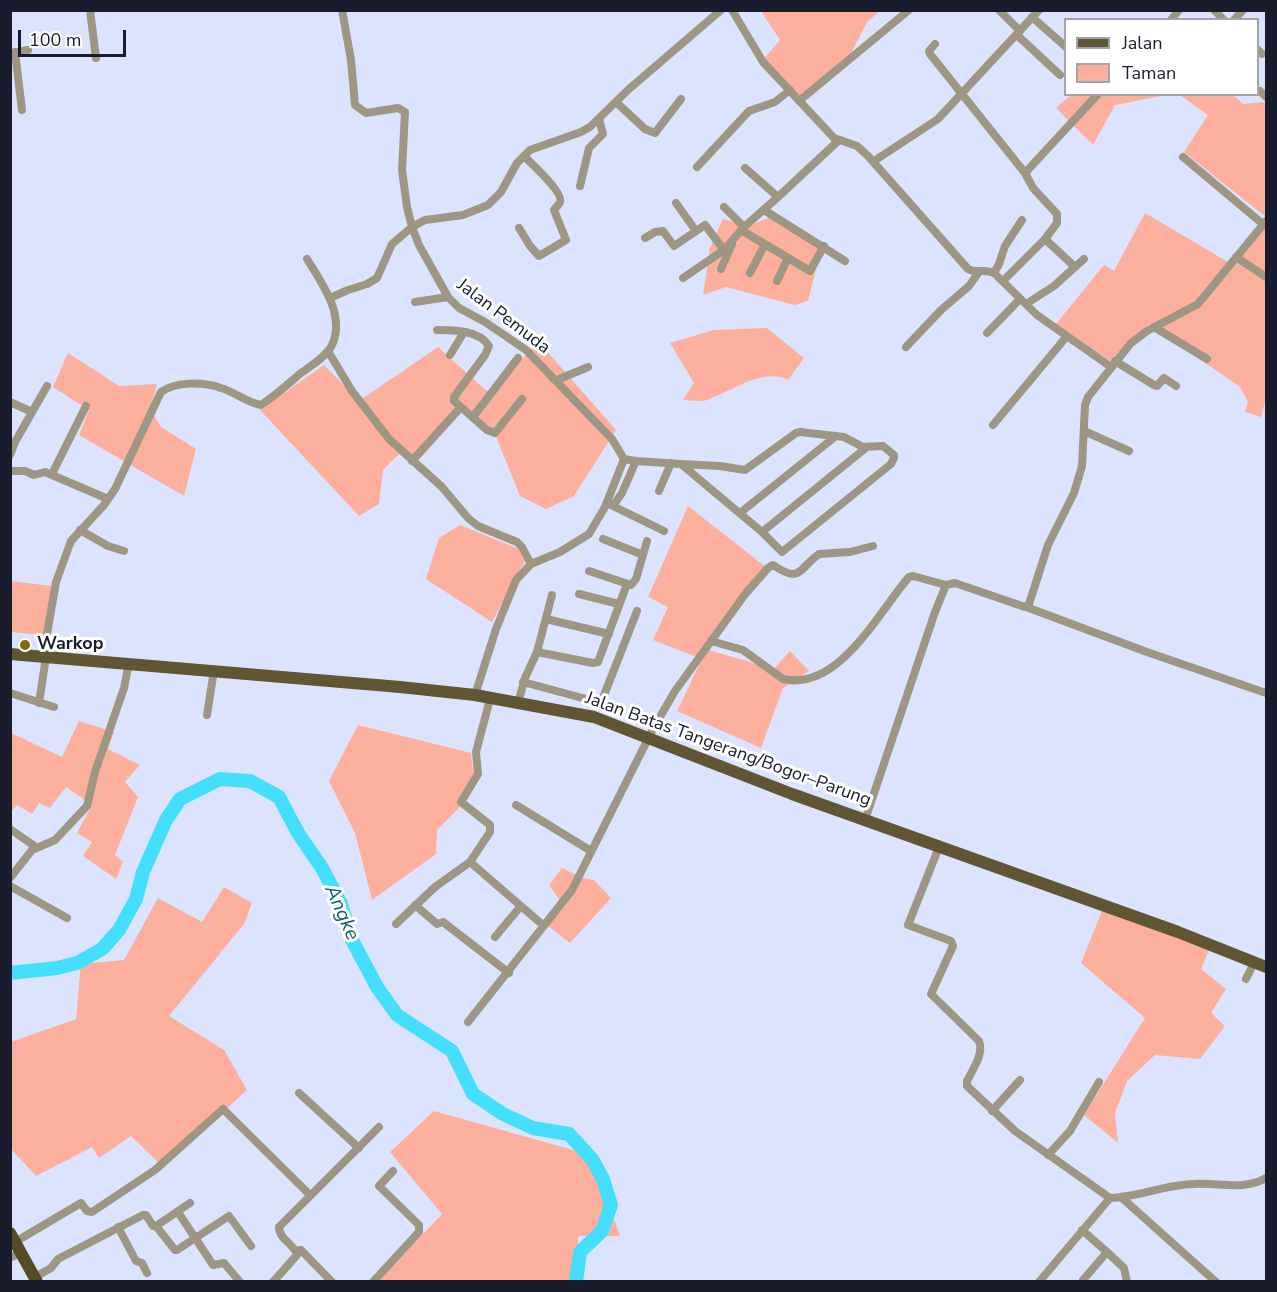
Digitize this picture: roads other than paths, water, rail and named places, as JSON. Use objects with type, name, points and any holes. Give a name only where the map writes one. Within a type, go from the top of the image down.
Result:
[{"type":"highway","points":[[13,1247],[34,1280]]},
{"type":"main road","name":"Jalan Batas Tangerang/Bogor–Parung","points":[[10,654],[352,682],[475,695],[594,717],[792,794],[1178,932],[1260,965]]},
{"type":"street","points":[[90,10],[96,58]]},
{"type":"street","name":"Jalan Pemuda","points":[[342,10],[356,105],[366,113],[398,108],[405,112],[402,170],[404,193],[412,227],[432,270],[448,297],[459,308],[519,344],[557,380],[612,439],[624,459]]},
{"type":"street","points":[[330,298],[376,279],[392,244],[412,227],[426,220],[463,215],[488,205],[501,192],[517,163],[524,156],[539,146],[581,132],[599,119],[721,10]]},
{"type":"street","points":[[732,10],[763,62],[838,141],[857,147],[874,161],[968,269],[979,272],[987,270],[994,273],[1037,315],[1113,364],[1154,385],[1157,386],[1165,378],[1176,386]]},
{"type":"street","points":[[799,101],[909,10]]},
{"type":"street","points":[[999,10],[1060,75]]},
{"type":"street","points":[[874,161],[930,125],[962,95],[1039,10]]},
{"type":"street","points":[[1032,17],[1064,46]]},
{"type":"street","points":[[935,44],[929,52],[1058,218],[1045,239],[1003,281]]},
{"type":"street","points":[[22,110],[13,53],[28,50]]},
{"type":"street","points":[[697,167],[749,111],[775,102],[790,90]]},
{"type":"street","points":[[1025,173],[1096,96]]},
{"type":"street","points":[[617,103],[645,129],[655,133],[681,99]]},
{"type":"street","points":[[580,186],[589,148],[603,134],[599,119]]},
{"type":"street","points":[[721,269],[734,240],[742,229],[838,141]]},
{"type":"street","points":[[519,228],[539,256],[566,240],[554,210],[560,199],[553,185],[524,156]]},
{"type":"street","points":[[1026,607],[1029,604],[1048,545],[1074,493],[1082,466],[1086,400],[1131,343],[1154,327],[1198,304],[1265,223],[1184,157]]},
{"type":"street","points":[[745,168],[778,197]]},
{"type":"street","points":[[676,203],[696,231]]},
{"type":"street","points":[[724,207],[742,229],[810,271],[824,246]]},
{"type":"street","points":[[764,210],[845,261]]},
{"type":"street","points":[[994,273],[1005,246],[1022,220]]},
{"type":"street","points":[[645,238],[655,232],[663,231],[675,246],[705,225],[724,249]]},
{"type":"street","points":[[1045,239],[1075,267]]},
{"type":"street","points":[[682,278],[734,240]]},
{"type":"street","points":[[750,273],[765,244]]},
{"type":"street","points":[[1236,257],[1266,277]]},
{"type":"street","points":[[777,280],[788,258]]},
{"type":"street","points":[[39,704],[58,576],[70,541],[108,499],[120,479],[158,397],[166,389],[192,384],[221,387],[261,405],[328,351],[333,344],[334,311],[330,298],[307,259]]},
{"type":"street","points":[[987,333],[1023,302],[1054,286],[1084,259]]},
{"type":"street","points":[[906,347],[941,310],[969,286],[979,272]]},
{"type":"street","points":[[415,302],[448,297]]},
{"type":"street","points":[[1154,327],[1207,359]]},
{"type":"street","points":[[437,330],[464,332],[481,338],[489,346],[454,397],[454,400],[487,430],[495,433],[522,399]]},
{"type":"street","points":[[450,355],[464,332]]},
{"type":"street","points":[[993,425],[1067,336]]},
{"type":"street","points":[[328,351],[352,391],[389,439],[446,491],[472,522],[517,542],[531,564]]},
{"type":"street","points":[[473,417],[518,358]]},
{"type":"street","points":[[557,380],[588,367]]},
{"type":"street","points":[[10,455],[47,386]]},
{"type":"street","points":[[10,402],[32,412]]},
{"type":"street","points":[[52,474],[86,406]]},
{"type":"street","points":[[412,461],[461,407]]},
{"type":"street","points":[[1084,431],[1129,451]]},
{"type":"street","points":[[610,505],[624,459],[720,466],[745,470],[796,432],[844,437],[858,445],[882,446],[894,455],[894,461],[783,551],[681,464]]},
{"type":"street","points":[[740,513],[836,436]]},
{"type":"street","points":[[762,532],[867,447]]},
{"type":"street","points":[[475,695],[516,580],[531,564],[560,552],[588,536],[610,505],[622,493],[636,461]]},
{"type":"street","points":[[659,490],[671,463]]},
{"type":"street","points":[[10,471],[25,471],[34,475],[42,471],[108,499]]},
{"type":"street","points":[[610,505],[664,531]]},
{"type":"street","points":[[80,530],[108,546],[124,551]]},
{"type":"street","points":[[603,539],[643,555]]},
{"type":"street","points":[[589,571],[631,585],[636,579],[647,541]]},
{"type":"street","points":[[468,1022],[509,973],[572,890],[675,691],[746,593],[773,565],[786,573],[794,574],[803,570],[819,554],[850,552],[873,546]]},
{"type":"street","points":[[711,641],[743,650],[783,679],[790,681],[806,679],[830,669],[855,648],[909,577],[913,576],[946,585],[951,583],[962,585],[1266,693]]},
{"type":"street","points":[[537,652],[598,662],[627,584]]},
{"type":"street","points":[[865,820],[937,605],[946,585]]},
{"type":"street","points":[[579,594],[619,604]]},
{"type":"street","points":[[518,704],[524,682],[537,652],[552,595]]},
{"type":"street","points":[[594,717],[638,611]]},
{"type":"street","points":[[546,619],[609,634]]},
{"type":"street","points":[[10,878],[36,847],[55,840],[87,806],[95,772],[124,688],[129,663]]},
{"type":"street","points":[[207,715],[214,670]]},
{"type":"street","points":[[524,682],[601,703]]},
{"type":"street","points":[[10,693],[54,707]]},
{"type":"street","points":[[396,924],[435,887],[470,862],[491,829],[490,825],[461,802],[478,774],[476,752],[490,699]]},
{"type":"street","points":[[516,805],[591,851]]},
{"type":"street","points":[[10,829],[36,847]]},
{"type":"street","points":[[939,847],[908,925],[951,941],[953,946],[931,994],[979,1041],[980,1054],[966,1083],[992,1111],[1048,1155],[1110,1198],[1169,1186],[1249,1185],[1266,1178]]},
{"type":"street","points":[[470,862],[544,926]]},
{"type":"street","points":[[10,886],[67,918]]},
{"type":"street","points":[[415,905],[437,924],[443,922],[509,973]]},
{"type":"street","points":[[495,937],[520,907]]},
{"type":"street","points":[[1246,979],[1260,965]]},
{"type":"street","points":[[992,1111],[1020,1080]]},
{"type":"street","points":[[1048,1155],[1070,1131],[1099,1082]]},
{"type":"street","points":[[299,1093],[359,1148]]},
{"type":"street","points":[[13,1247],[82,1203],[87,1211],[92,1212],[154,1170],[223,1109],[310,1195]]},
{"type":"street","points":[[332,1281],[301,1250],[296,1251],[281,1236],[279,1227],[380,1127]]},
{"type":"street","points":[[372,1281],[419,1232],[419,1225],[379,1186],[393,1171]]},
{"type":"street","points":[[1122,1197],[1213,1281]]},
{"type":"street","points":[[1039,1281],[1110,1198]]},
{"type":"street","points":[[156,1226],[190,1203]]},
{"type":"street","points":[[178,1212],[213,1264],[224,1263],[240,1281]]},
{"type":"street","points":[[34,1280],[51,1268],[58,1259],[145,1214],[175,1250],[229,1216],[251,1246]]},
{"type":"street","points":[[118,1227],[136,1261],[142,1263],[147,1273]]},
{"type":"street","points":[[1082,1230],[1124,1268],[1127,1281]]},
{"type":"street","points":[[276,1280],[295,1259],[296,1251]]},
{"type":"street","points":[[1083,1280],[1107,1252]]},
{"type":"waterway","name":"Angke","points":[[10,973],[57,968],[77,963],[102,949],[119,930],[136,899],[143,872],[166,820],[180,799],[220,779],[250,781],[279,797],[341,904],[352,940],[377,987],[397,1015],[452,1051],[473,1094],[503,1114],[533,1128],[569,1134],[592,1159],[603,1179],[611,1205],[602,1231],[580,1252],[576,1282]]},
{"type":"place","name":"Warkop","points":[[25,645]]}]
